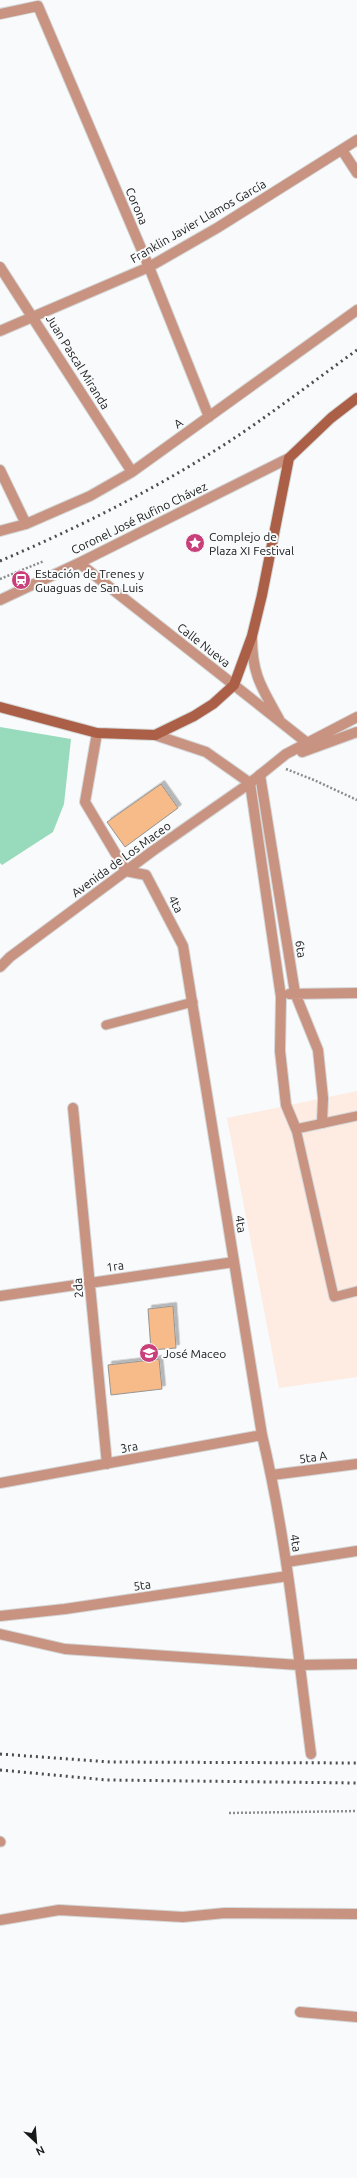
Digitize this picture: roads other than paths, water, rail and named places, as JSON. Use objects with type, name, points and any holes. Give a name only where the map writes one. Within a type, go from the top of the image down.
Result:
[{"type":"main road","name":"Coronel José Rufino Chávez","points":[[289,458],[331,418],[357,398]]},
{"type":"main road","points":[[0,707],[97,733],[155,735],[194,716],[213,704],[234,685],[252,636],[262,595],[289,458]]},
{"type":"street","name":"Corona","points":[[0,14],[38,6],[149,267],[209,417]]},
{"type":"street","name":"Franklin Javier Llamos García","points":[[0,331],[149,267],[217,228],[357,140]]},
{"type":"street","points":[[342,150],[357,173]]},
{"type":"street","name":"Juan Pascal Miranda","points":[[0,267],[33,316],[132,472]]},
{"type":"street","name":"A","points":[[0,531],[26,524],[90,496],[132,472],[357,310]]},
{"type":"street","name":"Coronel José Rufino Chávez","points":[[0,600],[79,563],[289,458]]},
{"type":"street","points":[[0,470],[26,524]]},
{"type":"street","name":"Calle Nueva","points":[[79,563],[309,744]]},
{"type":"street","points":[[252,636],[252,654],[256,676],[281,723]]},
{"type":"street","name":"Avenida de Los Maceo","points":[[260,775],[274,765],[357,716]]},
{"type":"street","name":"Avenida de Los Maceo","points":[[0,967],[16,953],[126,871],[250,783],[286,754],[309,744],[357,732]]},
{"type":"street","points":[[97,733],[85,802],[126,871]]},
{"type":"street","points":[[155,735],[206,752],[250,783],[281,997],[280,1051],[286,1104],[296,1130]]},
{"type":"street","name":"6ta","points":[[260,775],[295,993],[318,1050],[323,1098],[322,1123]]},
{"type":"street","name":"4ta","points":[[126,871],[146,875],[183,946],[262,1435],[272,1475],[286,1562],[311,1754]]},
{"type":"street","points":[[281,997],[295,993],[357,993]]},
{"type":"street","name":"2da","points":[[73,1108],[91,1283],[107,1464]]},
{"type":"street","name":"1ra","points":[[0,1296],[234,1262]]},
{"type":"street","name":"3ra","points":[[0,1483],[262,1435]]},
{"type":"street","name":"5ta A","points":[[272,1475],[357,1464]]},
{"type":"street","points":[[286,1562],[357,1551]]},
{"type":"street","name":"5ta","points":[[0,1616],[65,1609],[288,1576]]},
{"type":"street","points":[[0,1634],[65,1649],[299,1665],[357,1664]]},
{"type":"street","points":[[0,1920],[59,1910],[183,1917],[225,1913],[357,1914]]},
{"type":"street","points":[[300,2012],[357,2017]]},
{"type":"lane","points":[[106,1025],[193,1002]]},
{"type":"lane","points":[[357,1116],[296,1130],[334,1297],[357,1291]]},
{"type":"railway","points":[[0,561],[92,519],[182,471],[254,425],[357,350]]},
{"type":"railway","points":[[0,1754],[110,1762],[357,1763]]},
{"type":"railway","points":[[0,1770],[107,1780],[357,1783]]},
{"type":"place","name":"Complejo de Plaza XI Festival","points":[[195,543]]},
{"type":"place","name":"Estación de Trenes y Guaguas de San Luis","points":[[21,580]]},
{"type":"place","name":"José Maceo","points":[[149,1353]]}]
